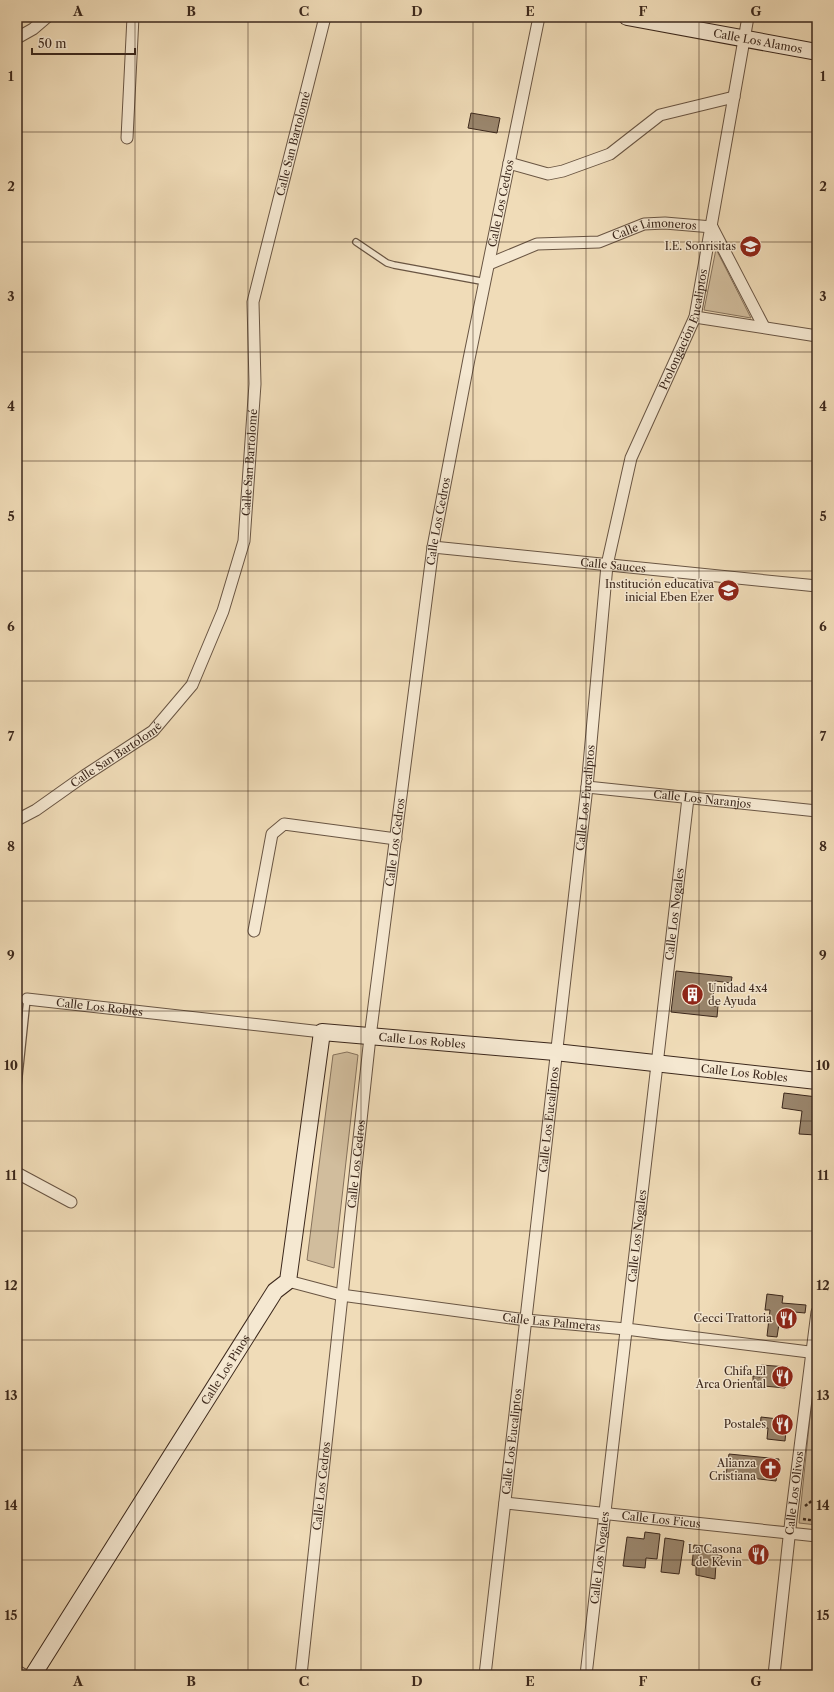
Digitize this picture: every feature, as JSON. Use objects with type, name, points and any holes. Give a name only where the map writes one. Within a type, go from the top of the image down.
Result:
[{"type":"street","points":[[17,38],[33,29],[47,17]]},
{"type":"street","points":[[127,138],[133,17]]},
{"type":"street","name":"Calle San Bartolomé","points":[[17,820],[36,810],[84,776],[154,730],[192,686],[223,611],[244,541],[254,384],[253,302],[325,17]]},
{"type":"street","name":"Calle Los Cedros","points":[[301,1675],[370,1037],[433,547],[469,359],[486,282],[539,17]]},
{"type":"street","name":"Calle Los Alamos","points":[[627,17],[817,52]]},
{"type":"street","name":"Prolongación Eucaliptos","points":[[607,565],[631,458],[695,317],[748,17]]},
{"type":"street","points":[[509,163],[548,174],[563,171],[610,154],[660,115],[734,97]]},
{"type":"street","name":"Calle Limoneros","points":[[489,264],[537,244],[599,242],[644,224],[665,223],[712,227],[764,327]]},
{"type":"street","points":[[695,317],[817,336]]},
{"type":"street","name":"Calle Sauces","points":[[433,547],[817,586]]},
{"type":"street","name":"Calle Los Eucaliptos","points":[[485,1675],[555,1052],[587,787],[607,565]]},
{"type":"street","name":"Calle Los Naranjos","points":[[587,787],[817,810]]},
{"type":"street","name":"Calle Los Nogales","points":[[586,1675],[688,798]]},
{"type":"street","points":[[254,931],[272,834],[284,824],[396,838]]},
{"type":"street","name":"Calle Los Robles","points":[[27,999],[370,1037],[555,1052],[817,1081]]},
{"type":"street","points":[[288,1281],[322,1032]]},
{"type":"street","points":[[17,1172],[71,1202]]},
{"type":"street","name":"Calle Las Palmeras","points":[[288,1281],[341,1295],[526,1320],[626,1329],[815,1352]]},
{"type":"street","name":"Calle Los Pinos","points":[[33,1675],[275,1291],[288,1281]]},
{"type":"street","name":"Calle Los Olivos","points":[[774,1675],[790,1533],[815,1352],[817,1312]]},
{"type":"street","name":"Calle Los Ficus","points":[[505,1503],[817,1536]]},
{"type":"street","points":[[17,1671],[24,1675]]},
{"type":"lane","points":[[356,242],[387,263],[399,267],[486,282]]},
{"type":"lane","points":[[17,1095],[27,999]]},
{"type":"path","points":[[804,1506],[817,1497]]},
{"type":"shaded area","points":[[716,249],[751,318],[704,310]]},
{"type":"shaded area","points":[[347,1052],[358,1055],[334,1268],[307,1260],[333,1055]]},
{"type":"shaded area","points":[[817,1359],[817,1525],[799,1523]]},
{"type":"building","points":[[471,113],[500,118],[497,133],[468,128]]},
{"type":"building","name":"Unidad 4x4 de Ayuda","points":[[676,971],[732,977],[731,983],[715,981],[712,1006],[718,1006],[717,1017],[671,1012]]},
{"type":"building","points":[[784,1093],[817,1097],[816,1135],[799,1134],[802,1111],[782,1108]]},
{"type":"building","points":[[767,1294],[783,1296],[782,1303],[806,1305],[805,1313],[794,1312],[793,1325],[779,1324],[777,1337],[767,1336],[770,1310],[765,1310]]},
{"type":"building","points":[[761,1365],[788,1367],[785,1388],[753,1385],[753,1376],[760,1377]]},
{"type":"building","points":[[761,1417],[787,1420],[785,1441],[767,1439],[768,1428],[760,1428]]},
{"type":"building","points":[[729,1454],[779,1459],[776,1481],[726,1475]]},
{"type":"building","points":[[645,1532],[660,1534],[657,1559],[646,1558],[645,1568],[623,1566],[627,1537],[644,1539]]},
{"type":"building","points":[[665,1538],[684,1541],[679,1574],[661,1572]]},
{"type":"building","points":[[694,1545],[704,1546],[708,1551],[717,1552],[717,1555],[722,1556],[721,1561],[716,1563],[715,1579],[696,1575],[696,1566],[692,1565]]},
{"type":"place","name":"I.E. Sonrisitas","points":[[751,246]]},
{"type":"place","name":"Institución educativa inicial Eben Ezer","points":[[729,590]]},
{"type":"place","name":"Unidad 4x4 de Ayuda","points":[[693,994]]},
{"type":"place","name":"Cecci Trattoria","points":[[787,1318]]},
{"type":"place","name":"Chifa El Arca Oriental","points":[[782,1377]]},
{"type":"place","name":"Postales","points":[[782,1424]]},
{"type":"place","name":"Alianza Cristiana","points":[[771,1469]]},
{"type":"place","name":"La Casona de Kevin","points":[[758,1555]]}]
